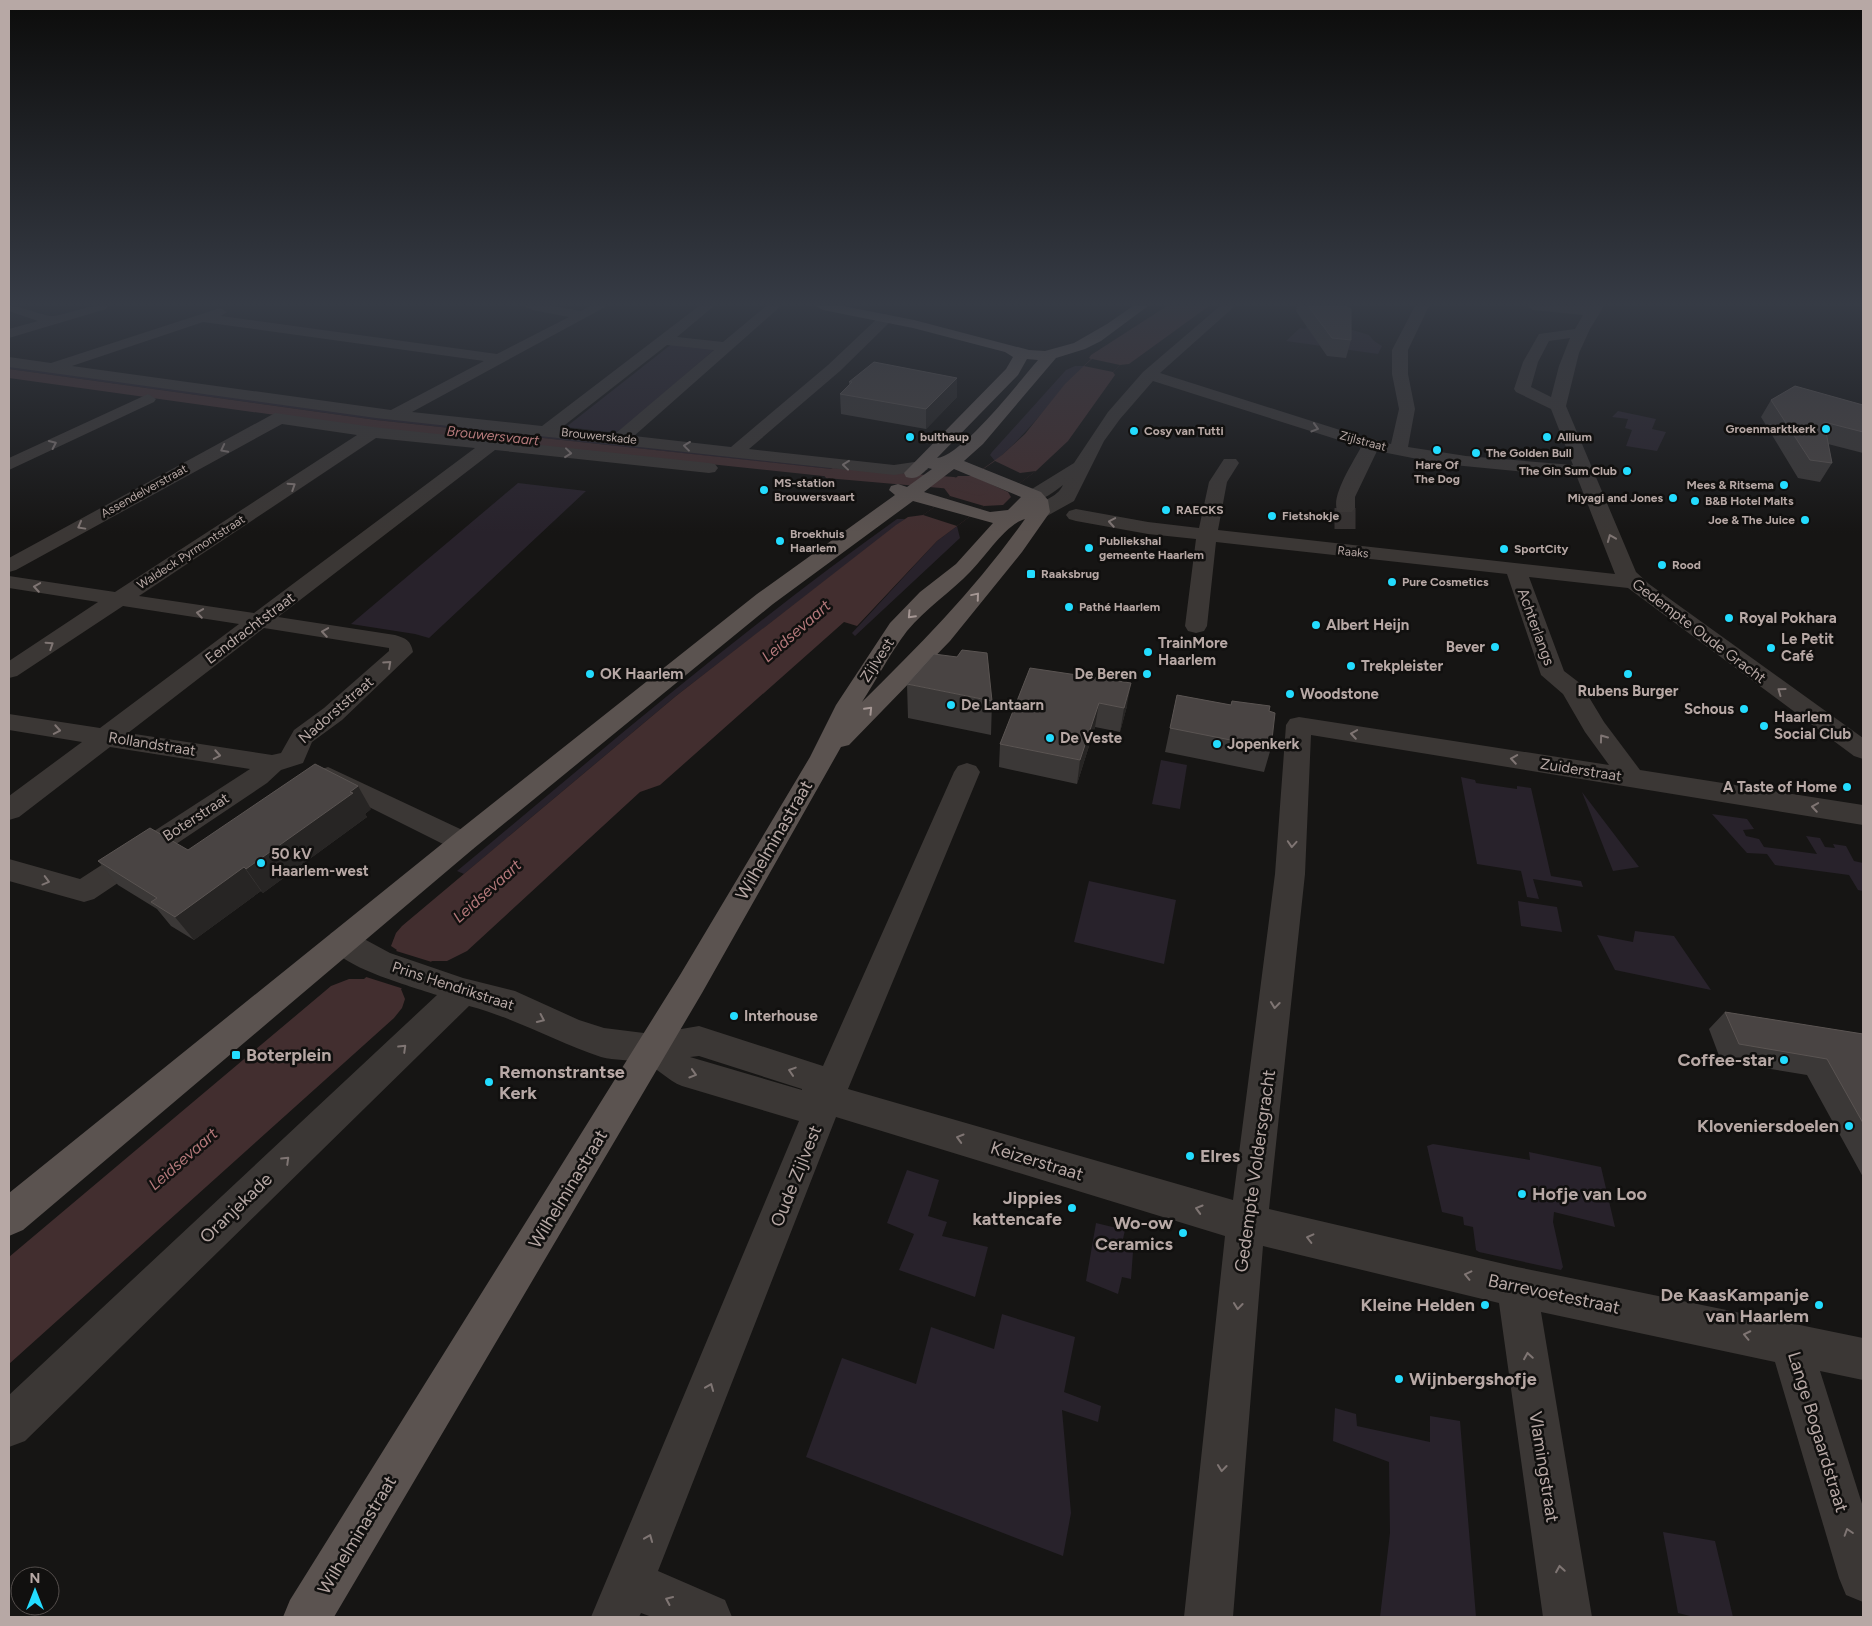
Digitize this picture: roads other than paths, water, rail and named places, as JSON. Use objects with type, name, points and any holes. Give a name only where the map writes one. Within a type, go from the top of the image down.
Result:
[{"type":"main road","points":[[917,485],[1004,382]]},
{"type":"main road","points":[[9,1217],[462,842],[765,599],[827,539],[917,485],[965,467],[977,440],[1021,382]]},
{"type":"main road","points":[[965,467],[1028,497]]},
{"type":"main road","points":[[917,485],[994,518],[1028,497]]},
{"type":"main road","name":"Zijlvest","points":[[823,757],[943,635],[1015,548],[1028,497]]},
{"type":"main road","name":"Zijlvest","points":[[823,757],[848,705],[898,628],[928,597],[963,568],[994,518]]},
{"type":"main road","name":"Wilhelminastraat","points":[[307,1617],[652,1049],[823,757]]},
{"type":"street","name":"Brouwerskade","points":[[152,382],[394,415],[621,438],[894,470],[917,485]]},
{"type":"street","points":[[394,415],[456,382]]},
{"type":"street","points":[[547,430],[610,382]]},
{"type":"street","points":[[621,438],[685,382]]},
{"type":"street","points":[[735,452],[818,382]]},
{"type":"street","name":"Zijlvest","points":[[1028,497],[1066,498],[1078,467],[1110,419],[1143,382]]},
{"type":"street","name":"Zijlstraat","points":[[1170,382],[1316,429],[1371,444],[1438,457],[1585,472]]},
{"type":"street","points":[[1399,450],[1407,409],[1402,382]]},
{"type":"street","points":[[1524,382],[1522,389],[1558,406],[1562,382]]},
{"type":"street","points":[[9,465],[155,400],[118,395]]},
{"type":"street","name":"Gedempte Oude Gracht","points":[[1558,406],[1626,574],[1632,582],[1863,750]]},
{"type":"street","points":[[257,415],[374,432],[722,469]]},
{"type":"street","name":"Assendelverstraat","points":[[9,566],[280,418]]},
{"type":"street","name":"Waldeck Pyrmontstraat","points":[[9,671],[374,432]]},
{"type":"street","points":[[1345,508],[1345,497],[1371,444]]},
{"type":"street","name":"Eendrachtstraat","points":[[9,810],[491,445]]},
{"type":"street","points":[[1196,626],[1207,535],[1218,482],[1230,463]]},
{"type":"street","points":[[779,475],[917,485]]},
{"type":"street","name":"Raaks","points":[[1076,515],[1148,528],[1207,535],[1345,542],[1516,570],[1632,582]]},
{"type":"street","name":"Achterlangs","points":[[1516,570],[1553,675],[1572,690],[1594,726],[1632,778]]},
{"type":"street","points":[[9,582],[259,622]]},
{"type":"street","name":"Nadorststraat","points":[[259,622],[400,645],[401,652],[333,714],[303,736],[294,751],[283,761],[462,842]]},
{"type":"street","name":"Rollandstraat","points":[[9,722],[283,761]]},
{"type":"street","name":"Zuiderstraat","points":[[1299,725],[1863,815]]},
{"type":"street","name":"Gedempte Voldersgracht","points":[[1208,1617],[1246,1222],[1254,1190],[1288,892],[1299,725]]},
{"type":"street","name":"Boterstraat","points":[[9,870],[84,891],[283,761]]},
{"type":"street","name":"Oude Zijlvest","points":[[623,1600],[828,1099],[838,1070],[967,772]]},
{"type":"street","name":"Prins Hendrikstraat","points":[[342,942],[379,962],[463,991],[503,1001],[569,1031],[604,1043],[652,1049]]},
{"type":"street","name":"Oranjekade","points":[[9,1425],[463,991]]},
{"type":"street","points":[[652,1049],[682,1071],[710,1080],[803,1106],[828,1099]]},
{"type":"street","name":"Keizerstraat","points":[[828,1099],[1246,1222]]},
{"type":"street","name":"Barrevoetestraat","points":[[1246,1222],[1517,1287],[1863,1359]]},
{"type":"street","name":"Vlamingstraat","points":[[1517,1287],[1567,1617]]},
{"type":"street","name":"Lange Bogaardstraat","points":[[1791,1344],[1823,1454],[1863,1578]]},
{"type":"street","points":[[623,1600],[708,1617]]},
{"type":"water","points":[[37,382],[102,382],[376,420],[878,474],[870,481],[368,428]]},
{"type":"water","name":"Leidsevaart","points":[[1067,382],[1110,382],[1068,441],[1036,471],[1008,492],[1011,497],[1003,505],[984,506],[937,541],[857,626],[844,622],[660,785],[640,792],[467,951],[447,961],[432,961],[401,989],[405,999],[402,1008],[394,1018],[9,1364],[9,1257],[331,986],[349,979],[364,979],[397,950],[391,946],[396,933],[402,926],[676,696],[896,525],[908,517],[923,515],[950,496],[944,488],[958,476],[973,476],[1002,455],[1025,434]]},
{"type":"waterway","name":"Brouwersvaart","points":[[833,474],[954,483],[978,490]]},
{"type":"tunnel","points":[[1345,508],[1345,533]]},
{"type":"place","name":"Groenmarktkerk","points":[[1826,429]]},
{"type":"place","name":"Cosy van Tutti","points":[[1134,431]]},
{"type":"place","name":"bulthaup","points":[[910,437]]},
{"type":"place","name":"Allium","points":[[1547,437]]},
{"type":"place","name":"Hare Of The Dog","points":[[1437,450]]},
{"type":"place","name":"The Golden Bull","points":[[1476,453]]},
{"type":"place","name":"The Gin Sum Club","points":[[1627,471]]},
{"type":"place","name":"Mees & Ritsema","points":[[1784,485]]},
{"type":"place","name":"MS-station Brouwersvaart","points":[[764,490]]},
{"type":"place","name":"Miyagi and Jones","points":[[1673,498]]},
{"type":"place","name":"B&B Hotel Malts","points":[[1695,501]]},
{"type":"place","name":"RAECKS","points":[[1166,510]]},
{"type":"place","name":"Fietshokje","points":[[1272,516]]},
{"type":"place","name":"Joe & The Juice","points":[[1805,520]]},
{"type":"place","name":"Broekhuis Haarlem","points":[[780,541]]},
{"type":"place","name":"Publiekshal gemeente Haarlem","points":[[1089,548]]},
{"type":"place","name":"SportCity","points":[[1504,549]]},
{"type":"place","name":"Rood","points":[[1662,565]]},
{"type":"place","name":"Raaksbrug","points":[[1031,574]]},
{"type":"place","name":"Pure Cosmetics","points":[[1392,582]]},
{"type":"place","name":"Pathé Haarlem","points":[[1069,607]]},
{"type":"place","name":"Royal Pokhara","points":[[1729,618]]},
{"type":"place","name":"Albert Heijn","points":[[1316,625]]},
{"type":"place","name":"Bever","points":[[1495,647]]},
{"type":"place","name":"Le Petit Café","points":[[1771,648]]},
{"type":"place","name":"TrainMore Haarlem","points":[[1148,652]]},
{"type":"place","name":"Trekpleister","points":[[1351,666]]},
{"type":"place","name":"OK Haarlem","points":[[590,674]]},
{"type":"place","name":"De Beren","points":[[1147,674]]},
{"type":"place","name":"Rubens Burger","points":[[1628,674]]},
{"type":"place","name":"Woodstone","points":[[1290,694]]},
{"type":"place","name":"De Lantaarn","points":[[951,705]]},
{"type":"place","name":"Schous","points":[[1744,709]]},
{"type":"place","name":"Haarlem Social Club","points":[[1764,726]]},
{"type":"place","name":"De Veste","points":[[1050,738]]},
{"type":"place","name":"Jopenkerk","points":[[1217,744]]},
{"type":"place","name":"A Taste of Home","points":[[1847,787]]},
{"type":"place","name":"50 kV Haarlem-west","points":[[261,863]]},
{"type":"place","name":"Interhouse","points":[[734,1016]]},
{"type":"place","name":"Boterplein","points":[[236,1055]]},
{"type":"place","name":"Coffee-star","points":[[1784,1060]]},
{"type":"place","name":"Remonstrantse Kerk","points":[[489,1082]]},
{"type":"place","name":"Kloveniersdoelen","points":[[1849,1126]]},
{"type":"place","name":"Elres","points":[[1190,1156]]},
{"type":"place","name":"Hofje van Loo","points":[[1522,1194]]},
{"type":"place","name":"Jippies kattencafe","points":[[1072,1208]]},
{"type":"place","name":"Wo-ow Ceramics","points":[[1183,1233]]},
{"type":"place","name":"Kleine Helden","points":[[1485,1305]]},
{"type":"place","name":"De KaasKampanje van Haarlem","points":[[1819,1305]]},
{"type":"place","name":"Wijnbergshofje","points":[[1399,1379]]}]
